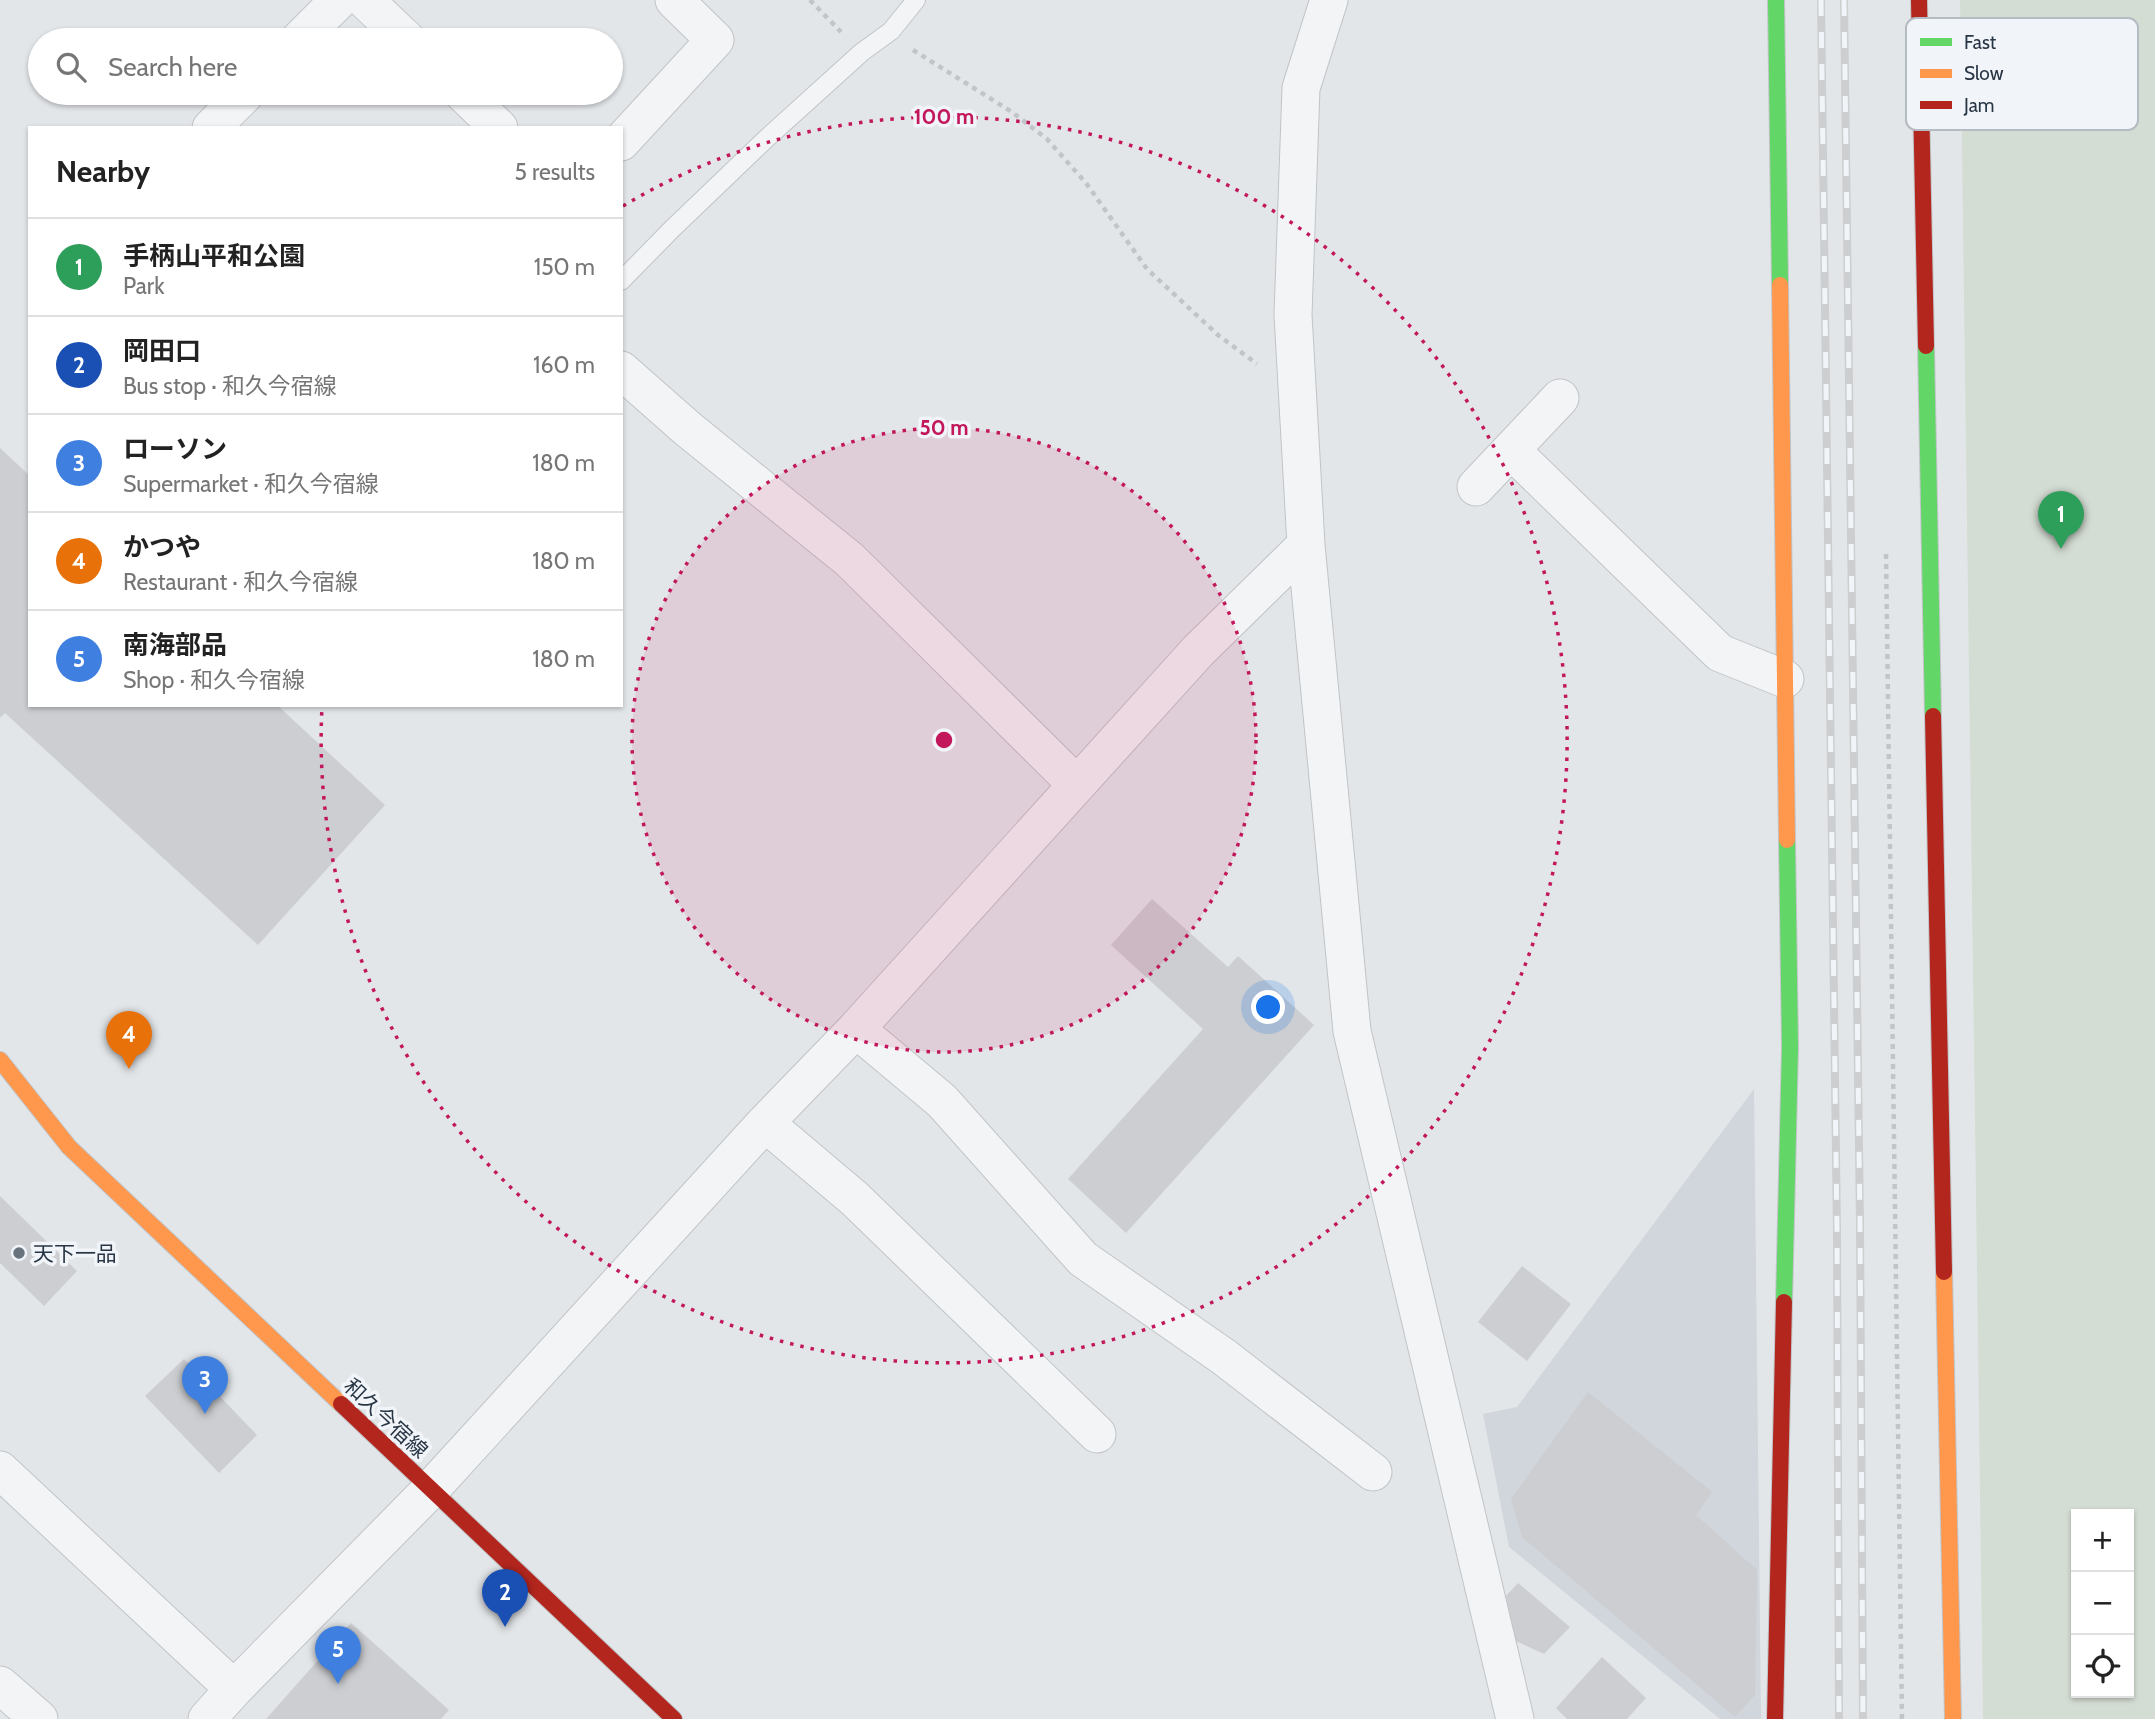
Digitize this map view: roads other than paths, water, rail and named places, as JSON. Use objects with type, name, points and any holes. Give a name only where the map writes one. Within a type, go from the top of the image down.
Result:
[{"type":"street","points":[[311,28],[339,0]]},
{"type":"street","points":[[365,0],[394,28]]},
{"type":"street","points":[[623,140],[715,40],[674,0]]},
{"type":"street","points":[[1329,0],[1301,88],[1293,315],[1306,545],[1352,1031],[1515,1719]]},
{"type":"street","points":[[1775,1719],[1790,1047],[1776,0]]},
{"type":"street","points":[[1919,0],[1919,18]]},
{"type":"street","points":[[213,126],[234,105]]},
{"type":"street","points":[[475,105],[497,126]]},
{"type":"street","points":[[1922,130],[1953,1719]]},
{"type":"street","points":[[623,372],[688,429],[850,560],[1076,784]]},
{"type":"street","points":[[1476,487],[1559,398]]},
{"type":"street","points":[[1511,450],[1720,653],[1786,679]]},
{"type":"street","points":[[208,1719],[234,1689],[431,1489],[765,1123],[856,1029],[1198,651],[1306,545]]},
{"type":"street","points":[[856,1029],[942,1101],[1083,1259],[1224,1357],[1373,1472]]},
{"type":"street","name":"和久今宿線","points":[[0,1060],[69,1147],[674,1719]]},
{"type":"street","name":"和久今宿線","points":[[23,1117],[69,1147]]},
{"type":"street","points":[[765,1123],[855,1199],[1097,1434]]},
{"type":"street","points":[[0,1470],[234,1689]]},
{"type":"street","points":[[0,1685],[39,1719]]},
{"type":"lane","points":[[623,279],[681,220],[862,52],[891,31],[916,0]]},
{"type":"railway","points":[[1821,0],[1837,1233],[1839,1719]]},
{"type":"railway","points":[[1844,0],[1860,1224],[1863,1719]]},
{"type":"place","name":"手柄山平和公園","points":[[2061,549]]},
{"type":"place","name":"かつや","points":[[129,1069]]},
{"type":"place","name":"天下一品","points":[[19,1253]]},
{"type":"place","name":"ローソン","points":[[205,1414]]},
{"type":"place","name":"岡田口","points":[[505,1627]]},
{"type":"place","name":"南海部品","points":[[338,1684]]}]
